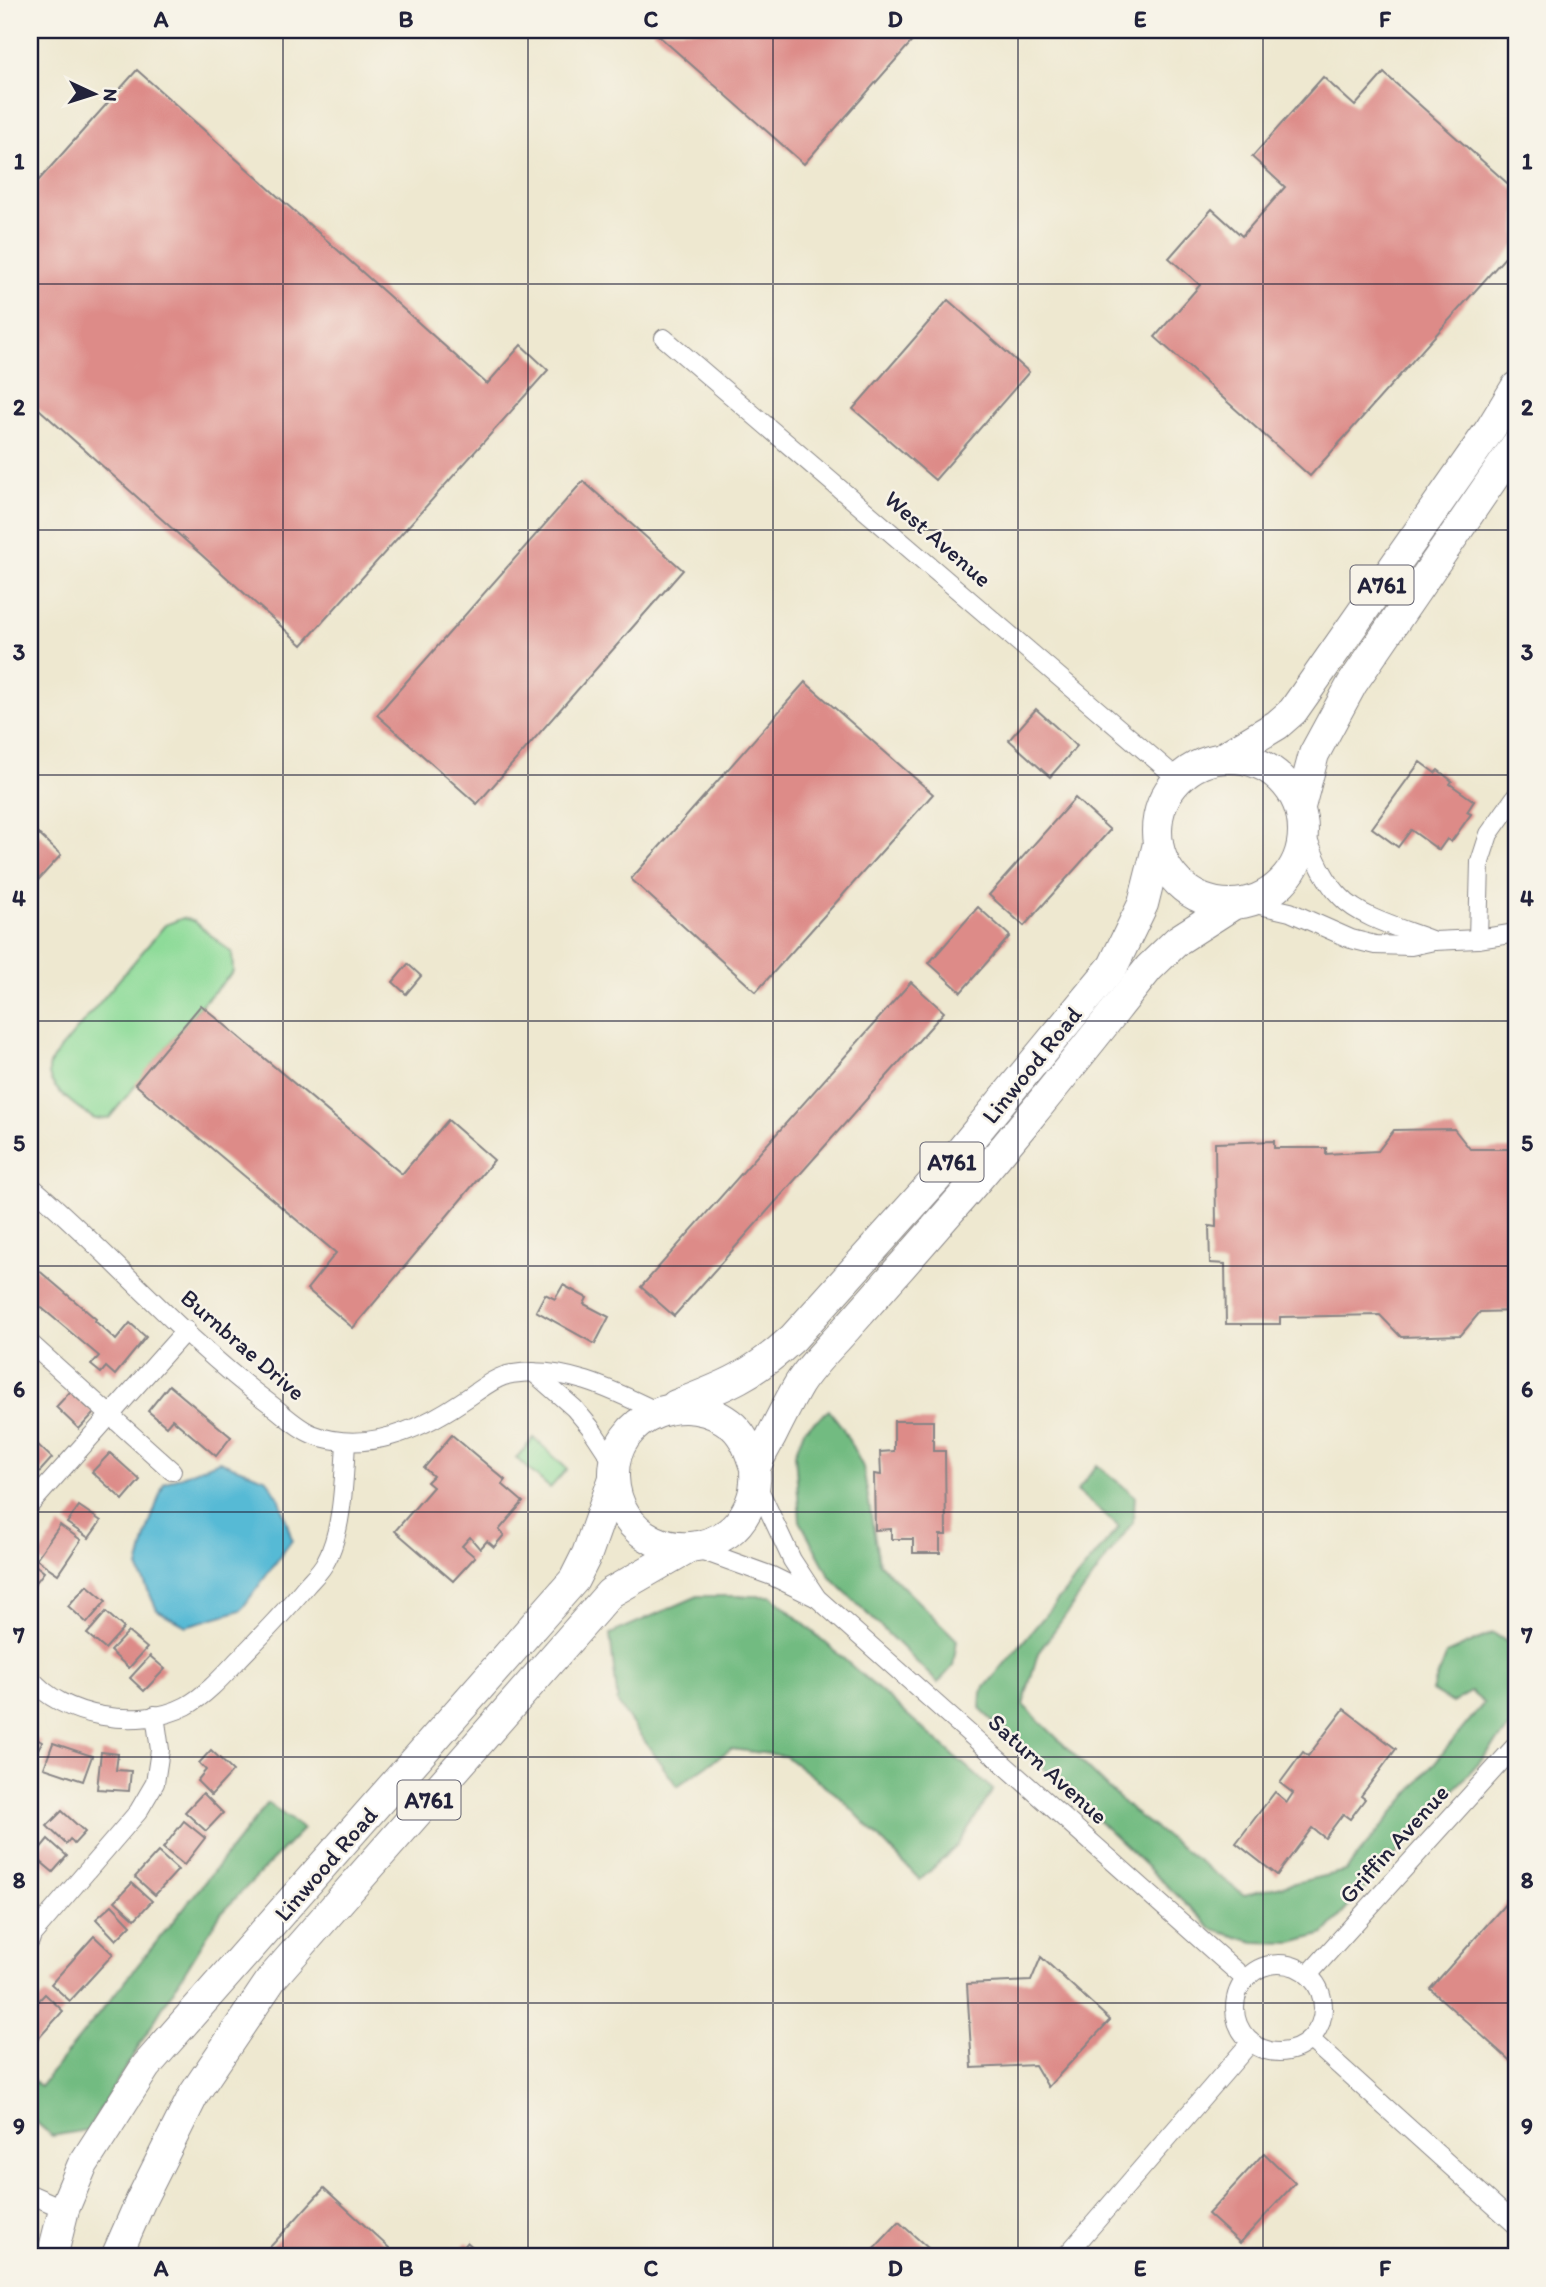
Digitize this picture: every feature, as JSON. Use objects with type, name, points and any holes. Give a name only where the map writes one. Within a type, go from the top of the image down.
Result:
[{"type":"main road","name":"A761","points":[[1222,758],[1277,725],[1293,712],[1484,439],[1516,387]]},
{"type":"main road","name":"A761","points":[[1302,819],[1314,754],[1352,684],[1516,444]]},
{"type":"main road","points":[[1222,758],[1246,759],[1269,768],[1288,785],[1302,819],[1300,856],[1287,878],[1269,893],[1241,903],[1223,904],[1200,898],[1181,885],[1166,866],[1158,844],[1161,810],[1165,798],[1178,779],[1198,765],[1222,758]]},
{"type":"main road","name":"Linwood Road","points":[[662,1410],[746,1376],[771,1359],[954,1159],[1113,966],[1143,904],[1158,844]]},
{"type":"main road","name":"Linwood Road","points":[[755,1475],[800,1381],[981,1176],[1149,968],[1178,940],[1241,903]]},
{"type":"main road","points":[[690,1407],[714,1413],[734,1426],[748,1445],[755,1475],[746,1514],[730,1532],[710,1544],[692,1548],[666,1546],[645,1536],[629,1522],[618,1501],[615,1472],[628,1435],[645,1419],[662,1410],[690,1407]]},
{"type":"main road","name":"Linwood Road","points":[[52,2257],[64,2209],[82,2166],[146,2066],[574,1580],[587,1554],[615,1472]]},
{"type":"main road","name":"Linwood Road","points":[[116,2257],[194,2094],[273,1977],[610,1592],[692,1548]]},
{"type":"street","name":"West Avenue","points":[[664,338],[1178,779]]},
{"type":"street","points":[[1478,939],[1478,882],[1482,855],[1489,834],[1516,796]]},
{"type":"street","points":[[1302,819],[1322,869],[1342,899],[1374,918],[1434,941]]},
{"type":"street","points":[[1241,903],[1290,912],[1351,939],[1376,945],[1411,946],[1434,941],[1478,939],[1516,933]]},
{"type":"street","name":"Burnbrae Drive","points":[[30,1185],[237,1379],[310,1434],[346,1442],[380,1440],[439,1417],[509,1374],[533,1372],[554,1372],[586,1381],[662,1410]]},
{"type":"street","points":[[30,1505],[104,1408],[186,1331]]},
{"type":"street","points":[[30,1343],[172,1471]]},
{"type":"street","points":[[533,1372],[574,1408],[590,1427],[615,1472]]},
{"type":"street","points":[[30,1677],[40,1690],[84,1712],[115,1717],[155,1715],[186,1706],[218,1681],[285,1612],[327,1561],[340,1517],[346,1442]]},
{"type":"street","name":"Saturn Avenue","points":[[755,1475],[792,1560],[817,1598],[1245,1979]]},
{"type":"street","name":"Saturn Avenue","points":[[692,1548],[772,1576],[817,1598]]},
{"type":"street","points":[[31,1937],[138,1812],[155,1783],[160,1750],[155,1715]]},
{"type":"street","name":"Griffin Avenue","points":[[1308,1975],[1516,1745]]},
{"type":"street","points":[[1280,1964],[1295,1966],[1308,1975],[1319,1990],[1323,2005],[1321,2024],[1311,2040],[1299,2048],[1284,2052],[1268,2051],[1250,2043],[1242,2034],[1234,2008],[1237,1993],[1245,1979],[1265,1966],[1280,1964]]},
{"type":"street","points":[[1311,2040],[1516,2225]]},
{"type":"street","points":[[1065,2257],[1250,2043]]},
{"type":"street","points":[[30,2194],[64,2209]]},
{"type":"green space","points":[[183,918],[194,921],[232,953],[233,972],[201,1005],[109,1118],[95,1119],[58,1090],[49,1074],[50,1063],[165,925]]},
{"type":"green space","points":[[829,1410],[842,1427],[863,1467],[879,1563],[957,1640],[953,1666],[938,1683],[830,1577],[800,1521],[795,1454],[804,1430]]},
{"type":"green space","points":[[534,1438],[567,1469],[550,1488],[516,1458]]},
{"type":"green space","points":[[1097,1465],[1135,1496],[1133,1522],[1038,1653],[1023,1705],[1132,1811],[1244,1895],[1345,1871],[1484,1703],[1471,1692],[1452,1703],[1432,1691],[1446,1654],[1493,1633],[1516,1648],[1516,1721],[1324,1934],[1292,1943],[1254,1942],[1214,1930],[980,1709],[981,1692],[1119,1527],[1077,1491]]},
{"type":"green space","points":[[698,1596],[772,1596],[993,1790],[957,1846],[920,1880],[840,1797],[785,1756],[731,1749],[677,1786],[618,1704],[610,1634]]},
{"type":"green space","points":[[268,1803],[303,1829],[221,1913],[87,2130],[52,2136],[30,2117],[30,2077],[40,2087]]},
{"type":"water","points":[[219,1461],[267,1479],[280,1500],[292,1540],[241,1610],[186,1626],[157,1610],[138,1568],[164,1483]]},
{"type":"building","points":[[652,30],[922,30],[804,164]]},
{"type":"building","points":[[137,70],[487,384],[521,345],[548,370],[302,645],[30,401],[30,190]]},
{"type":"building","points":[[1384,73],[1516,191],[1516,245],[1310,476],[1155,337],[1200,285],[1169,258],[1212,209],[1242,236],[1285,187],[1252,157],[1323,77],[1355,106]]},
{"type":"building","points":[[948,300],[1029,372],[935,480],[853,409]]},
{"type":"building","points":[[583,481],[683,570],[477,804],[377,715]]},
{"type":"building","points":[[805,682],[933,794],[756,992],[631,879]]},
{"type":"building","points":[[1036,709],[1077,746],[1050,777],[1009,740]]},
{"type":"building","points":[[1420,762],[1435,773],[1438,770],[1452,781],[1450,784],[1474,801],[1467,812],[1471,814],[1451,842],[1447,839],[1439,850],[1411,830],[1398,847],[1372,828]]},
{"type":"building","points":[[1075,798],[1110,830],[1024,926],[989,895]]},
{"type":"building","points":[[30,826],[61,855],[30,889]]},
{"type":"building","points":[[978,907],[1010,936],[961,992],[929,963]]},
{"type":"building","points":[[408,964],[421,976],[406,994],[393,982]]},
{"type":"building","points":[[911,982],[944,1012],[674,1316],[641,1287]]},
{"type":"building","points":[[201,1005],[402,1174],[448,1120],[494,1160],[353,1328],[307,1289],[336,1253],[135,1084]]},
{"type":"building","points":[[1454,1129],[1470,1149],[1516,1149],[1516,1311],[1480,1312],[1461,1335],[1401,1337],[1380,1315],[1280,1317],[1280,1324],[1226,1324],[1225,1264],[1210,1263],[1209,1226],[1216,1227],[1215,1143],[1274,1141],[1274,1148],[1326,1148],[1326,1154],[1378,1151],[1394,1130]]},
{"type":"building","points":[[30,1263],[96,1319],[95,1321],[116,1340],[130,1323],[146,1337],[115,1375],[106,1367],[101,1373],[91,1365],[99,1356],[30,1298]]},
{"type":"building","points":[[563,1285],[587,1298],[584,1304],[609,1317],[595,1344],[536,1311],[545,1294],[555,1299]]},
{"type":"building","points":[[169,1385],[231,1437],[216,1456],[172,1419],[166,1426],[148,1411]]},
{"type":"building","points":[[70,1392],[94,1413],[79,1429],[56,1407]]},
{"type":"building","points":[[894,1421],[933,1421],[933,1451],[945,1451],[946,1535],[940,1535],[940,1553],[913,1553],[913,1539],[891,1539],[891,1529],[875,1530],[874,1474],[881,1475],[880,1452],[894,1451]]},
{"type":"building","points":[[452,1435],[505,1480],[502,1484],[523,1502],[499,1530],[504,1535],[494,1547],[487,1541],[480,1549],[470,1537],[462,1546],[475,1557],[453,1581],[395,1531],[433,1487],[427,1482],[433,1476],[424,1468]]},
{"type":"building","points":[[37,1444],[52,1458],[33,1479],[30,1476],[30,1452]]},
{"type":"building","points":[[110,1453],[140,1480],[123,1500],[92,1472]]},
{"type":"building","points":[[79,1506],[101,1521],[89,1538],[67,1523]]},
{"type":"building","points":[[60,1525],[81,1540],[58,1574],[36,1559]]},
{"type":"building","points":[[30,1561],[44,1572],[30,1590]]},
{"type":"building","points":[[87,1585],[106,1601],[87,1623],[68,1606]]},
{"type":"building","points":[[106,1612],[124,1628],[105,1649],[87,1634]]},
{"type":"building","points":[[128,1632],[147,1648],[129,1668],[110,1651]]},
{"type":"building","points":[[150,1656],[165,1669],[144,1691],[130,1678]]},
{"type":"building","points":[[1344,1709],[1396,1749],[1361,1796],[1365,1799],[1350,1819],[1343,1814],[1325,1838],[1312,1828],[1277,1875],[1236,1843],[1275,1792],[1287,1802],[1293,1793],[1280,1783],[1303,1752],[1308,1756]]},
{"type":"building","points":[[30,1735],[42,1742],[30,1763]]},
{"type":"building","points":[[53,1743],[92,1756],[83,1781],[44,1768]]},
{"type":"building","points":[[211,1750],[233,1771],[211,1795],[197,1781],[206,1770],[199,1763]]},
{"type":"building","points":[[101,1752],[118,1754],[116,1770],[131,1771],[129,1791],[97,1789]]},
{"type":"building","points":[[203,1793],[223,1813],[206,1831],[185,1812]]},
{"type":"building","points":[[62,1811],[85,1832],[74,1844],[70,1839],[66,1844],[47,1826]]},
{"type":"building","points":[[184,1821],[205,1838],[184,1865],[163,1848]]},
{"type":"building","points":[[48,1839],[67,1856],[53,1872],[34,1856]]},
{"type":"building","points":[[158,1852],[178,1870],[155,1895],[135,1877]]},
{"type":"building","points":[[132,1883],[152,1901],[135,1919],[115,1901]]},
{"type":"building","points":[[1516,1892],[1516,1970],[1513,1974],[1516,1977],[1516,2066],[1430,1989]]},
{"type":"building","points":[[112,1905],[131,1925],[116,1940],[96,1919]]},
{"type":"building","points":[[94,1936],[113,1954],[70,2001],[51,1984]]},
{"type":"building","points":[[1041,1957],[1110,2020],[1048,2087],[1035,2065],[972,2068],[967,1984],[1031,1981]]},
{"type":"building","points":[[45,1994],[63,2011],[30,2048],[30,2010]]},
{"type":"building","points":[[1264,2153],[1295,2183],[1240,2243],[1208,2214]]},
{"type":"building","points":[[324,2188],[399,2257],[261,2257]]},
{"type":"building","points":[[899,2222],[938,2257],[879,2257],[872,2251]]},
{"type":"building","points":[[467,2242],[484,2257],[454,2257]]}]
